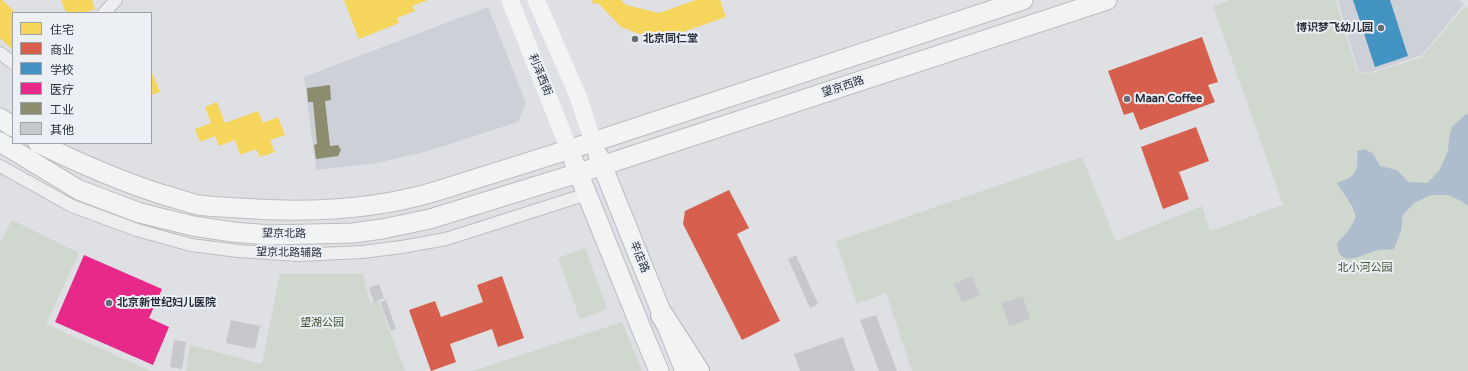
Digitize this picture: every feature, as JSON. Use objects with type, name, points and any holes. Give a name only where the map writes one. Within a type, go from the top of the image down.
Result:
[{"type":"highway","points":[[662,314],[698,371]]},
{"type":"main road","points":[[40,144],[82,165],[129,184],[198,205],[257,210],[311,211],[367,206],[416,198],[569,150],[1023,0]]},
{"type":"main road","name":"望京西路","points":[[579,173],[1107,0]]},
{"type":"main road","points":[[0,118],[12,126]]},
{"type":"main road","name":"望京北路","points":[[0,142],[79,190],[140,213],[193,226],[233,232],[270,235],[353,233],[430,220],[579,173]]},
{"type":"main road","name":"辛店路","points":[[593,142],[685,371]]},
{"type":"main road","points":[[569,150],[660,371]]},
{"type":"street","points":[[105,12],[116,0]]},
{"type":"street","name":"利泽西街","points":[[510,0],[569,150]]},
{"type":"street","points":[[536,0],[578,96],[593,142]]},
{"type":"street","points":[[0,54],[12,62]]},
{"type":"street","name":"望京北路辅路","points":[[0,166],[72,206],[137,230],[191,245],[238,252],[299,256],[362,252],[446,239],[587,194]]},
{"type":"shaded area","points":[[1338,0],[1459,0],[1464,4],[1422,55],[1368,73],[1358,71]]},
{"type":"shaded area","points":[[488,7],[526,103],[518,122],[428,151],[377,163],[316,170],[304,77]]},
{"type":"green space","name":"北小河公园","points":[[1231,0],[1336,0],[1357,72],[1369,74],[1422,57],[1465,6],[1468,8],[1468,371],[912,371],[886,293],[857,304],[836,241],[1082,157],[1116,241],[1202,206],[1210,231],[1283,205],[1213,6]]},
{"type":"green space","points":[[12,220],[79,253],[46,324],[151,371],[0,371],[0,243]]},
{"type":"green space","points":[[585,248],[607,309],[580,319],[558,258]]},
{"type":"green space","name":"望湖公园","points":[[280,274],[363,274],[370,303],[378,300],[405,371],[186,371],[190,345],[262,364]]},
{"type":"green space","points":[[622,322],[642,371],[473,371]]},
{"type":"water","points":[[1466,114],[1468,114],[1468,206],[1448,195],[1431,195],[1414,203],[1403,215],[1401,231],[1394,249],[1376,250],[1351,259],[1342,256],[1337,243],[1349,230],[1356,217],[1352,206],[1337,183],[1352,176],[1355,172],[1357,168],[1357,151],[1365,149],[1373,154],[1380,166],[1397,170],[1408,182],[1427,183],[1439,171],[1448,151],[1452,127]]},
{"type":"building: 住宅","points":[[0,0],[2,0],[15,12],[12,12],[12,49],[0,38]]},
{"type":"building: 住宅","points":[[61,0],[92,0],[95,9],[87,12],[66,12]]},
{"type":"building: 住宅","points":[[344,0],[428,0],[412,6],[415,11],[397,18],[399,23],[359,39]]},
{"type":"building: 住宅","points":[[592,0],[621,0],[626,5],[659,13],[696,0],[720,0],[726,17],[674,35],[658,33],[648,37],[621,27],[598,3],[593,4]]},
{"type":"building: 住宅","points":[[152,74],[160,92],[152,95]]},
{"type":"building: 住宅","points":[[217,102],[225,123],[258,111],[263,123],[278,117],[285,135],[270,140],[275,152],[260,157],[256,149],[240,155],[235,140],[219,146],[215,136],[200,142],[195,129],[211,123],[205,107]]},
{"type":"building: 商业","points":[[1202,37],[1218,82],[1208,85],[1215,102],[1140,130],[1133,112],[1124,115],[1108,71]]},
{"type":"building: 商业","points":[[1196,127],[1209,161],[1179,172],[1189,199],[1163,209],[1141,147]]},
{"type":"building: 商业","points":[[729,190],[749,228],[737,234],[780,321],[742,340],[683,224],[685,211]]},
{"type":"building: 商业","points":[[502,276],[524,338],[498,347],[492,329],[450,344],[456,362],[431,371],[409,310],[435,301],[441,317],[483,302],[477,285]]},
{"type":"building: 学校","name":"博识梦飞幼儿园","points":[[1353,0],[1390,0],[1408,56],[1375,67]]},
{"type":"building: 医疗","name":"北京新世纪妇儿医院","points":[[84,255],[162,289],[149,318],[169,327],[153,365],[55,322]]},
{"type":"building: 工业","points":[[330,85],[331,100],[325,101],[330,146],[338,145],[341,150],[338,156],[316,159],[314,145],[317,144],[313,102],[308,102],[307,88]]},
{"type":"building: 其他","points":[[796,255],[818,304],[810,308],[788,259]]},
{"type":"building: 其他","points":[[972,276],[980,295],[962,303],[954,284]]},
{"type":"building: 其他","points":[[379,284],[384,298],[374,302],[369,288]]},
{"type":"building: 其他","points":[[1023,297],[1030,319],[1009,326],[1002,303]]},
{"type":"building: 其他","points":[[386,300],[396,329],[391,331],[380,302]]},
{"type":"building: 其他","points":[[876,315],[897,371],[879,371],[860,320]]},
{"type":"building: 其他","points":[[231,320],[260,326],[255,349],[226,343]]},
{"type":"building: 其他","points":[[843,337],[855,371],[800,371],[794,354]]},
{"type":"building: 其他","points":[[174,340],[186,342],[182,369],[170,367]]},
{"type":"place","name":"博识梦飞幼儿园","points":[[1381,28]]},
{"type":"place","name":"北京同仁堂","points":[[635,39]]},
{"type":"place","name":"Maan Coffee","points":[[1127,99]]},
{"type":"place","name":"北京新世纪妇儿医院","points":[[109,303]]}]
